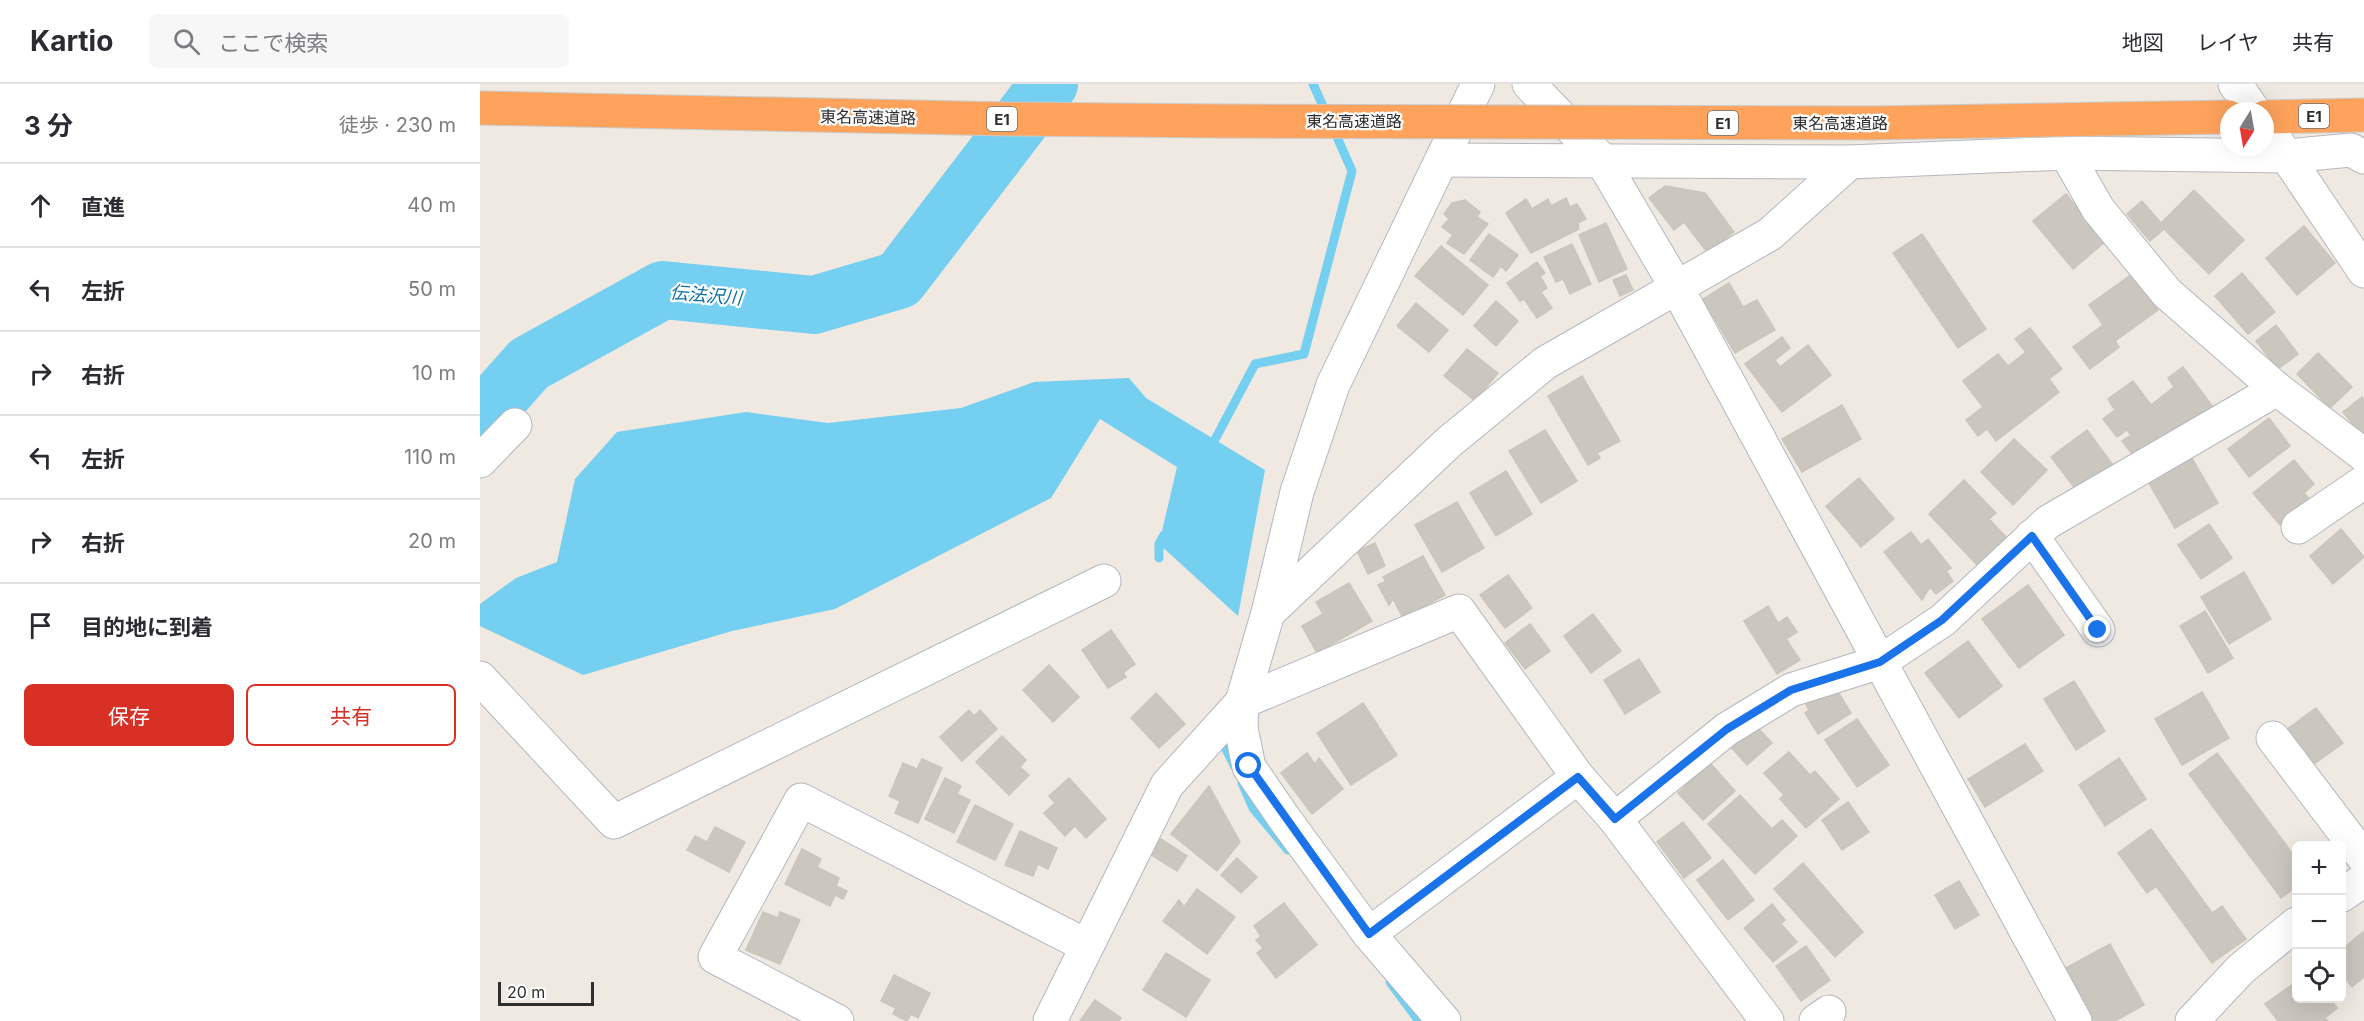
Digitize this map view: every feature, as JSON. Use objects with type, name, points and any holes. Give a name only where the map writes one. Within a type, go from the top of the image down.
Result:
[{"type":"highway","name":"東名高速道路","points":[[480,108],[1217,121],[1871,123],[2220,117]]},
{"type":"highway","name":"E1","points":[[2274,117],[2364,115]]},
{"type":"street","points":[[1444,1021],[1369,934],[1249,766],[1241,728],[1242,702],[1268,613],[1296,492],[1333,384],[1478,84]]},
{"type":"street","points":[[1529,84],[1601,159],[1677,288],[2075,1021]]},
{"type":"street","points":[[2235,84],[2248,102]]},
{"type":"street","points":[[2274,138],[2364,271]]},
{"type":"street","points":[[1442,160],[1850,162],[2066,153],[2287,156],[2351,150],[2364,157]]},
{"type":"street","points":[[2066,153],[2098,209],[2167,293],[2277,389],[2364,455]]},
{"type":"street","points":[[1268,613],[1449,442],[1545,363],[1770,234],[1850,162]]},
{"type":"street","points":[[1615,819],[1727,729],[1791,690],[1880,662],[1942,620],[2048,522],[2277,389]]},
{"type":"street","points":[[480,461],[515,425]]},
{"type":"street","points":[[2298,527],[2364,482]]},
{"type":"street","points":[[2032,536],[2098,630]]},
{"type":"street","points":[[480,678],[614,822],[1104,581]]},
{"type":"street","points":[[1050,1021],[1167,785],[1242,702],[1459,611],[1578,777],[1615,819],[1767,1021]]},
{"type":"street","points":[[2273,738],[2364,858]]},
{"type":"street","points":[[1369,934],[1578,777]]},
{"type":"street","points":[[837,1021],[715,957],[801,800],[1088,946]]},
{"type":"street","points":[[2346,892],[2364,880]]},
{"type":"street","points":[[2192,1021],[2241,969],[2292,927]]},
{"type":"water","points":[[1129,378],[1146,398],[1265,470],[1238,616],[1159,544],[1177,467],[1100,419],[1051,498],[835,609],[732,631],[583,675],[480,626],[480,604],[516,578],[557,562],[575,479],[617,432],[746,412],[828,423],[961,408],[1034,382]]},
{"type":"building","points":[[1665,186],[1705,193],[1734,232],[1707,252],[1684,222],[1674,230],[1649,198]]},
{"type":"building","points":[[2194,190],[2244,240],[2209,274],[2164,229],[2150,241],[2127,214],[2142,201],[2161,223]]},
{"type":"building","points":[[2066,194],[2105,242],[2073,269],[2033,221]]},
{"type":"building","points":[[1566,198],[1570,207],[1577,204],[1586,219],[1578,223],[1579,229],[1531,253],[1506,213],[1526,199],[1532,209],[1548,199],[1551,206]]},
{"type":"building","points":[[1465,200],[1480,212],[1477,217],[1488,224],[1464,254],[1447,243],[1453,235],[1442,227],[1449,219],[1444,214],[1452,203]]},
{"type":"building","points":[[1606,223],[1627,269],[1599,282],[1579,235]]},
{"type":"building","points":[[2304,226],[2335,263],[2297,295],[2266,258]]},
{"type":"building","points":[[1489,234],[1518,255],[1506,271],[1501,266],[1493,277],[1470,260]]},
{"type":"building","points":[[1922,234],[1986,329],[1958,348],[1893,253]]},
{"type":"building","points":[[1572,244],[1591,284],[1570,294],[1563,279],[1556,282],[1544,257]]},
{"type":"building","points":[[1441,246],[1488,285],[1463,315],[1415,276]]},
{"type":"building","points":[[1537,262],[1545,273],[1540,276],[1547,288],[1541,292],[1552,308],[1537,318],[1524,299],[1520,301],[1507,283]]},
{"type":"building","points":[[2242,273],[2275,312],[2248,334],[2215,296]]},
{"type":"building","points":[[2132,274],[2158,310],[2115,341],[2119,347],[2090,369],[2073,347],[2103,325],[2089,305]]},
{"type":"building","points":[[1626,275],[1633,290],[1620,296],[1613,280]]},
{"type":"building","points":[[1729,283],[1743,307],[1757,300],[1775,330],[1735,353],[1703,299]]},
{"type":"building","points":[[1496,301],[1518,321],[1496,346],[1474,326]]},
{"type":"building","points":[[1416,303],[1448,330],[1429,352],[1397,326]]},
{"type":"building","points":[[2276,325],[2298,354],[2278,369],[2256,341]]},
{"type":"building","points":[[2030,328],[2062,369],[2049,379],[2059,392],[1996,441],[1987,429],[1978,436],[1966,420],[1983,407],[1963,381],[1998,354],[2008,366],[2026,352],[2015,339]]},
{"type":"building","points":[[1782,337],[1790,348],[1775,360],[1780,367],[1808,345],[1831,375],[1782,412],[1745,364]]},
{"type":"building","points":[[1467,349],[1498,373],[1475,401],[1444,376]]},
{"type":"building","points":[[2318,353],[2352,387],[2330,408],[2297,374]]},
{"type":"building","points":[[2183,367],[2213,407],[2139,463],[2122,441],[2131,435],[2127,430],[2117,437],[2103,419],[2115,410],[2108,399],[2133,381],[2151,405],[2174,387],[2168,378]]},
{"type":"building","points":[[1582,376],[1620,441],[1597,453],[1600,458],[1588,465],[1548,396]]},
{"type":"building","points":[[2362,397],[2364,400],[2364,439],[2343,412]]},
{"type":"building","points":[[1842,405],[1861,439],[1802,472],[1782,439]]},
{"type":"building","points":[[2269,418],[2290,446],[2249,477],[2228,449]]},
{"type":"building","points":[[1545,430],[1577,481],[1541,503],[1509,451]]},
{"type":"building","points":[[2087,430],[2113,465],[2077,491],[2051,457]]},
{"type":"building","points":[[2014,439],[2047,470],[2013,505],[1981,472]]},
{"type":"building","points":[[2186,448],[2218,503],[2175,528],[2143,473]]},
{"type":"building","points":[[2294,460],[2314,484],[2304,493],[2310,500],[2280,525],[2253,493]]},
{"type":"building","points":[[1506,471],[1532,514],[1496,536],[1470,493]]},
{"type":"building","points":[[1859,478],[1894,519],[1861,547],[1826,506]]},
{"type":"building","points":[[1964,480],[1996,513],[1989,519],[2006,537],[1977,565],[1929,514]]},
{"type":"building","points":[[1457,502],[1484,548],[1442,572],[1415,525]]},
{"type":"building","points":[[2209,524],[2232,558],[2201,579],[2178,545]]},
{"type":"building","points":[[2341,529],[2364,557],[2333,584],[2310,556]]},
{"type":"building","points":[[1911,532],[1921,545],[1928,539],[1951,568],[1946,571],[1953,581],[1936,594],[1930,587],[1922,600],[1884,552]]},
{"type":"building","points":[[1375,543],[1385,566],[1368,574],[1357,551]]},
{"type":"building","points":[[1423,556],[1445,595],[1403,618],[1393,599],[1389,605],[1378,585],[1386,581],[1383,577]]},
{"type":"building","points":[[2244,572],[2271,619],[2229,644],[2201,597]]},
{"type":"building","points":[[1508,575],[1532,608],[1505,628],[1480,595]]},
{"type":"building","points":[[1349,583],[1372,621],[1317,653],[1302,626],[1323,614],[1316,602]]},
{"type":"building","points":[[2028,585],[2064,635],[2019,668],[1982,619]]},
{"type":"building","points":[[1768,606],[1778,623],[1787,617],[1797,632],[1786,639],[1800,660],[1777,674],[1744,621]]},
{"type":"building","points":[[2205,611],[2233,658],[2208,673],[2180,626]]},
{"type":"building","points":[[1593,614],[1621,651],[1591,673],[1564,636]]},
{"type":"building","points":[[1530,624],[1550,651],[1525,669],[1505,643]]},
{"type":"building","points":[[1111,630],[1135,664],[1123,673],[1126,677],[1108,688],[1082,650]]},
{"type":"building","points":[[1968,641],[2002,686],[1959,718],[1925,673]]},
{"type":"building","points":[[1639,659],[1660,692],[1625,714],[1604,680]]},
{"type":"building","points":[[1049,665],[1079,697],[1053,722],[1023,690]]},
{"type":"building","points":[[2074,681],[2105,731],[2076,750],[2044,699]]},
{"type":"building","points":[[1835,687],[1851,713],[1818,734],[1805,713],[1809,710],[1806,705]]},
{"type":"building","points":[[2202,692],[2229,738],[2182,765],[2155,719]]},
{"type":"building","points":[[1156,693],[1185,724],[1159,748],[1131,718]]},
{"type":"building","points":[[1363,703],[1397,755],[1351,785],[1317,733]]},
{"type":"building","points":[[2316,708],[2343,743],[2310,767],[2283,732]]},
{"type":"building","points":[[969,710],[974,716],[980,710],[997,729],[962,761],[940,737]]},
{"type":"building","points":[[1857,719],[1889,765],[1857,787],[1825,740]]},
{"type":"building","points":[[1756,726],[1772,743],[1747,765],[1731,747]]},
{"type":"building","points":[[1002,736],[1026,760],[1020,767],[1029,775],[1009,795],[976,762]]},
{"type":"building","points":[[2025,744],[2043,771],[1985,807],[1968,779]]},
{"type":"building","points":[[1789,752],[1810,775],[1815,771],[1839,799],[1806,828],[1780,799],[1784,795],[1764,773]]},
{"type":"building","points":[[1307,753],[1315,764],[1319,758],[1343,789],[1312,814],[1281,773]]},
{"type":"building","points":[[2217,753],[2248,794],[2219,815],[2189,774]]},
{"type":"building","points":[[2119,758],[2146,799],[2105,826],[2079,785]]},
{"type":"building","points":[[922,759],[942,768],[918,823],[895,813],[900,801],[889,796],[903,763],[917,769]]},
{"type":"building","points":[[1710,763],[1735,791],[1703,820],[1678,793]]},
{"type":"building","points":[[945,778],[961,786],[957,794],[970,800],[954,833],[925,819]]},
{"type":"building","points":[[1069,778],[1106,819],[1086,838],[1075,826],[1065,836],[1044,813],[1055,803],[1049,796]]},
{"type":"building","points":[[1209,786],[1240,842],[1217,871],[1171,834]]},
{"type":"building","points":[[2248,794],[2284,842],[2255,863],[2219,815]]},
{"type":"building","points":[[1740,795],[1772,829],[1782,820],[1797,836],[1755,874],[1708,824]]},
{"type":"building","points":[[1848,802],[1869,832],[1842,850],[1822,820]]},
{"type":"building","points":[[975,805],[1013,824],[995,860],[957,842]]},
{"type":"building","points":[[1683,822],[1711,858],[1684,878],[1657,842]]},
{"type":"building","points":[[715,827],[745,842],[729,872],[687,850],[695,836],[707,842]]},
{"type":"building","points":[[2151,829],[2180,869],[2147,893],[2118,853]]},
{"type":"building","points":[[1020,831],[1057,848],[1048,869],[1038,864],[1033,876],[1005,865]]},
{"type":"building","points":[[1161,839],[1187,856],[1177,871],[1150,854]]},
{"type":"building","points":[[2284,842],[2292,853],[2292,890],[2281,898],[2255,863]]},
{"type":"building","points":[[802,849],[821,859],[817,867],[839,878],[836,886],[847,891],[843,899],[835,895],[830,906],[785,884]]},
{"type":"building","points":[[1237,858],[1257,877],[1241,893],[1221,875]]},
{"type":"building","points":[[1723,860],[1754,900],[1728,920],[1697,880]]},
{"type":"building","points":[[1803,863],[1863,932],[1835,957],[1774,889]]},
{"type":"building","points":[[2180,869],[2210,910],[2186,927],[2156,886]]},
{"type":"building","points":[[1959,881],[1979,915],[1955,929],[1935,895]]},
{"type":"building","points":[[1197,889],[1235,917],[1207,954],[1163,921],[1179,900],[1184,907]]},
{"type":"building","points":[[1284,903],[1317,945],[1276,978],[1257,953],[1263,948],[1256,940],[1261,936],[1254,926]]},
{"type":"building","points":[[1772,904],[1785,920],[1781,924],[1797,942],[1773,962],[1744,928]]},
{"type":"building","points":[[2222,906],[2246,939],[2212,963],[2186,927],[2210,910],[2212,913]]},
{"type":"building","points":[[763,912],[778,918],[780,912],[800,920],[780,964],[746,950]]},
{"type":"building","points":[[2363,932],[2364,977],[2352,987],[2346,979],[2346,946]]},
{"type":"building","points":[[2110,944],[2144,1005],[2115,1021],[2093,1021],[2064,969]]},
{"type":"building","points":[[1806,946],[1830,980],[1801,1001],[1776,966]]},
{"type":"building","points":[[1166,953],[1210,980],[1186,1017],[1143,990]]},
{"type":"building","points":[[894,975],[930,993],[918,1018],[911,1014],[907,1021],[893,1014],[896,1008],[881,1001]]},
{"type":"building","points":[[2292,985],[2292,1003],[2334,1003],[2337,1008],[2325,1018],[2328,1021],[2278,1021],[2265,1004]]},
{"type":"building","points":[[1095,1000],[1121,1018],[1119,1021],[1080,1021]]},
{"type":"waterway","name":"伝法沢川","points":[[480,419],[529,364],[663,290],[814,305],[899,280],[1049,84]]},
{"type":"waterway","points":[[1313,84],[1327,115]]},
{"type":"waterway","points":[[1210,449],[1255,364],[1304,354],[1352,171],[1333,128]]},
{"type":"waterway","points":[[1159,558],[1159,544],[1164,535]]},
{"type":"waterway","points":[[1225,747],[1235,767]]},
{"type":"waterway","points":[[1242,783],[1253,808],[1288,850]]},
{"type":"waterway","points":[[1390,982],[1419,1021]]},
{"type":"route","points":[[1249,766],[1369,934],[1578,777],[1615,819],[1727,729],[1791,690],[1880,662],[1942,620],[2032,536],[2098,630]]}]
